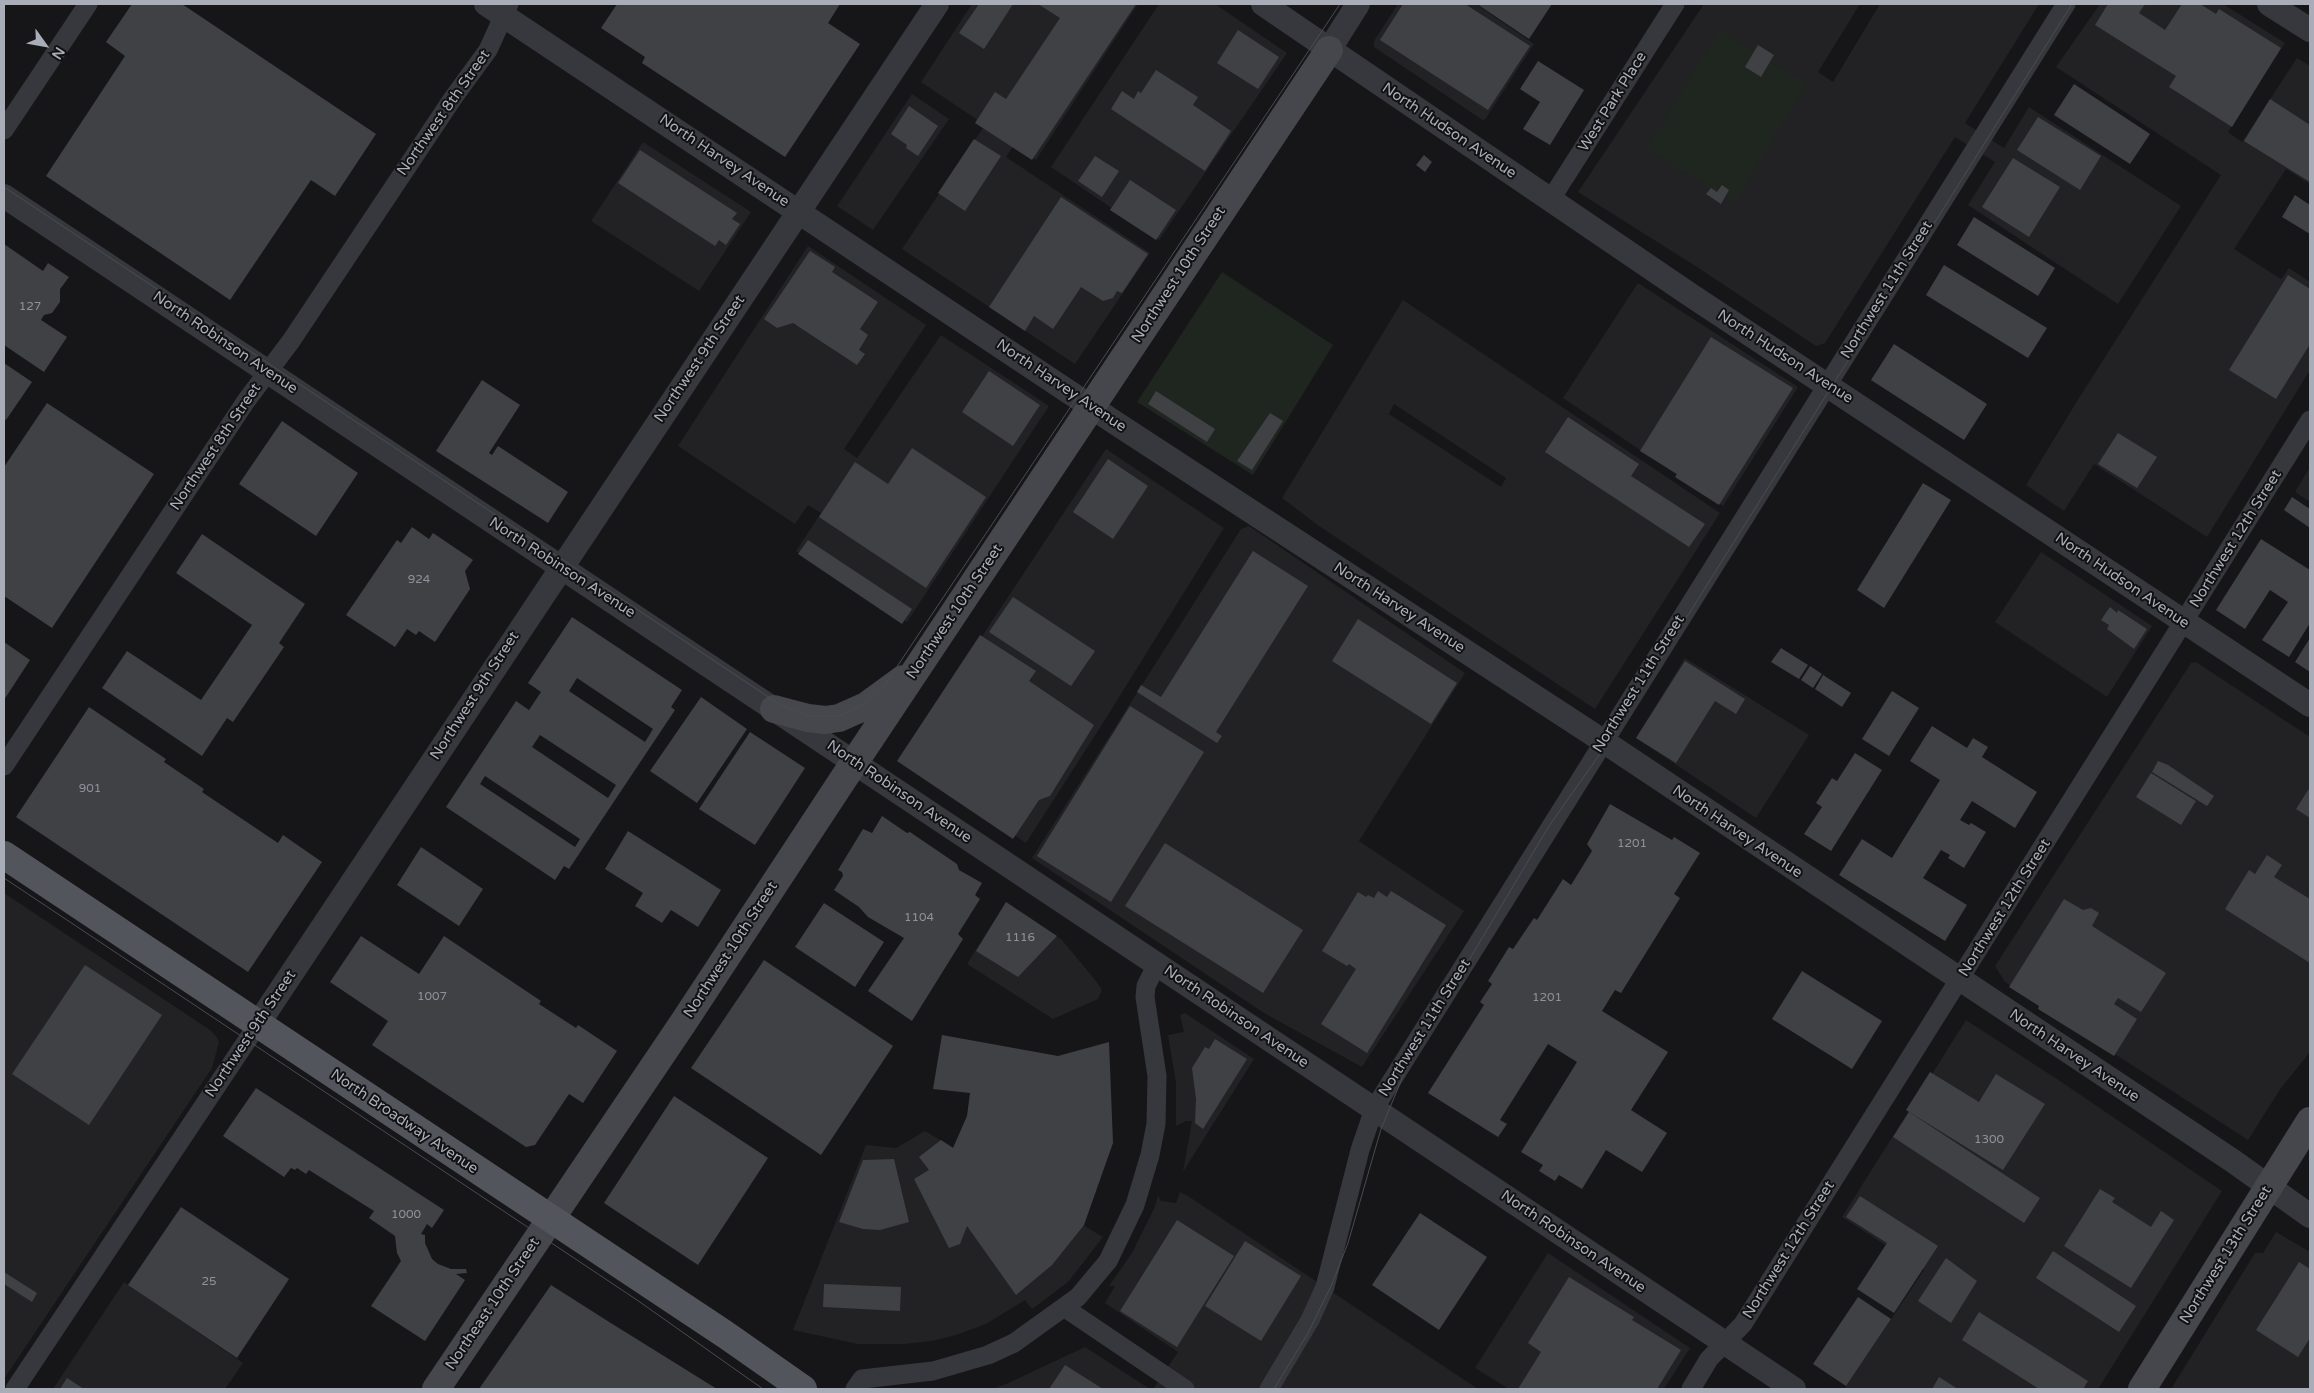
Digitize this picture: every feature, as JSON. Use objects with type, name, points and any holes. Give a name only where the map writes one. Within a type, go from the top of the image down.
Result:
[{"type":"main road","name":"Northwest 10th Street","points":[[550,1219],[685,1020],[1329,50]]},
{"type":"main road","points":[[774,709],[808,718],[825,720],[839,718],[866,706],[917,670]]},
{"type":"main road","name":"North Broadway Avenue","points":[[4,855],[726,1335],[803,1389]]},
{"type":"main road","name":"Northwest 13th Street","points":[[2142,1389],[2310,1121]]},
{"type":"main road","name":"Northeast 10th Street","points":[[436,1389],[550,1219]]},
{"type":"street","points":[[4,130],[88,4]]},
{"type":"street","name":"Northwest 9th Street","points":[[15,1389],[936,4]]},
{"type":"street","name":"North Hudson Avenue","points":[[1263,4],[1551,199],[2310,706]]},
{"type":"street","name":"Northwest 10th Street","points":[[1329,50],[1358,4]]},
{"type":"street","name":"West Park Place","points":[[1551,199],[1675,4]]},
{"type":"street","name":"Northwest 11th Street","points":[[1269,1389],[1310,1320],[1326,1287],[1360,1150],[1374,1109],[2066,4]]},
{"type":"street","points":[[2269,4],[2310,30]]},
{"type":"street","name":"North Harvey Avenue","points":[[500,8],[798,211],[1603,741],[1960,979],[2310,1216]]},
{"type":"street","name":"Northwest 8th Street","points":[[4,766],[203,464],[488,50],[500,8]]},
{"type":"street","name":"North Robinson Avenue","points":[[4,196],[1794,1389]]},
{"type":"street","name":"Northwest 12th Street","points":[[1691,1389],[1709,1359],[1742,1324],[2310,420]]},
{"type":"street","points":[[855,1389],[862,1379],[933,1371],[988,1355],[1014,1343],[1065,1308],[1093,1281],[1108,1261],[1129,1219],[1144,1179],[1156,1124],[1157,1076],[1145,997],[1146,986],[1157,964]]},
{"type":"street","points":[[1065,1308],[1185,1389]]},
{"type":"shaded area","points":[[972,4],[1138,4],[1036,160],[1014,145],[1006,157],[1150,253],[1075,364],[902,249],[985,125],[921,82]]},
{"type":"shaded area","points":[[1159,4],[1215,4],[1287,53],[1159,240],[1051,167]]},
{"type":"shaded area","points":[[1398,4],[1476,4],[1534,44],[1484,121],[1374,47],[1374,41]]},
{"type":"shaded area","points":[[1704,4],[1860,4],[1818,72],[1833,82],[1880,4],[2039,4],[1965,123],[2004,148],[2029,107],[2181,206],[2118,304],[1968,205],[1995,162],[1955,137],[1825,343],[1816,346],[1697,267],[1578,192]]},
{"type":"shaded area","points":[[2100,4],[2223,4],[2285,43],[2228,132],[2242,142],[2297,58],[2310,66],[2310,184],[2286,169],[2234,249],[2281,279],[2289,268],[2310,282],[2310,370],[2207,537],[2094,464],[2064,511],[2026,485],[2221,175],[2056,67]]},
{"type":"shaded area","points":[[1720,30],[1807,84],[1734,203],[1646,149]]},
{"type":"shaded area","points":[[912,94],[949,119],[873,230],[837,206]]},
{"type":"shaded area","points":[[643,142],[751,212],[699,291],[591,221]]},
{"type":"shaded area","points":[[808,246],[926,325],[844,449],[857,458],[941,335],[1049,406],[907,622],[796,551],[821,513],[808,505],[795,524],[678,446]]},
{"type":"shaded area","points":[[1222,272],[1333,345],[1253,475],[1137,402]]},
{"type":"shaded area","points":[[1638,283],[1798,387],[1723,506],[1563,398]]},
{"type":"shaded area","points":[[1403,300],[1720,513],[1595,709],[1319,526],[1282,498]],"holes":[[[1394,404],[1506,478],[1501,487],[1389,414]]]},
{"type":"shaded area","points":[[1106,449],[1224,528],[1026,843],[902,757]]},
{"type":"shaded area","points":[[2310,467],[2310,502],[2295,492]]},
{"type":"shaded area","points":[[1249,526],[1465,673],[1359,841],[1464,911],[1362,1067],[1264,1013],[1032,858],[1241,529]]},
{"type":"shaded area","points":[[2041,552],[2152,626],[2107,697],[1995,622]]},
{"type":"shaded area","points":[[1685,658],[1809,735],[1756,818],[1636,738]]},
{"type":"shaded area","points":[[2196,662],[2310,737],[2310,1052],[2281,1088],[2248,1140],[2005,982],[1995,966],[2191,663]]},
{"type":"shaded area","points":[[4,893],[210,1030],[219,1042],[212,1068],[4,1379]]},
{"type":"shaded area","points":[[1006,902],[1062,940],[1102,990],[1098,999],[1053,1019],[967,964]]},
{"type":"shaded area","points":[[1185,1013],[1254,1059],[1183,1172],[1192,1121],[1186,1121],[1176,1126],[1176,1083],[1168,1035],[1184,1032],[1180,1015]]},
{"type":"shaded area","points":[[1966,1020],[2222,1191],[2098,1389],[1844,1389],[1924,1270],[1842,1217]]},
{"type":"shaded area","points":[[925,1131],[1103,1237],[1068,1282],[1032,1309],[1025,1300],[986,1324],[956,1335],[932,1341],[904,1344],[858,1344],[793,1330],[866,1145],[896,1148]]},
{"type":"shaded area","points":[[1180,1192],[1478,1389],[1153,1389],[1178,1352],[1105,1303],[1115,1286],[1109,1286],[1132,1253],[1154,1209],[1158,1196],[1161,1201],[1176,1203]]},
{"type":"shaded area","points":[[2276,1232],[2310,1252],[2310,1389],[2171,1389],[2255,1253],[2263,1253]]},
{"type":"shaded area","points":[[1548,1253],[1690,1348],[1664,1389],[1509,1389],[1475,1368]]},
{"type":"shaded area","points":[[124,1282],[243,1363],[225,1389],[53,1389]]},
{"type":"shaded area","points":[[1085,1347],[1150,1389],[992,1389],[1004,1385]]},
{"type":"building","points":[[132,4],[182,4],[376,134],[335,196],[311,180],[230,300],[46,176],[125,56],[106,42]]},
{"type":"building","points":[[617,4],[840,4],[828,23],[860,44],[785,157],[642,63],[645,57],[601,28]]},
{"type":"building","points":[[979,4],[1013,4],[984,49],[959,33]]},
{"type":"building","points":[[1038,4],[1136,4],[1032,160],[975,123],[995,92],[1006,99],[1060,18]]},
{"type":"building","points":[[1403,4],[1465,4],[1530,46],[1488,110],[1380,40]]},
{"type":"building","points":[[1477,4],[1552,4],[1529,39]]},
{"type":"building","points":[[2108,4],[2145,4],[2139,13],[2165,30],[2182,4],[2200,4],[2216,14],[2219,9],[2281,48],[2232,127],[2169,87],[2176,76],[2095,25]]},
{"type":"building","points":[[1238,30],[1279,57],[1258,89],[1217,63]]},
{"type":"building","points":[[1758,45],[1774,55],[1761,77],[1745,67]]},
{"type":"building","points":[[1538,61],[1584,90],[1550,145],[1523,129],[1540,102],[1520,89]]},
{"type":"building","points":[[1156,70],[1198,97],[1193,105],[1231,131],[1205,171],[1111,109],[1122,91],[1134,99],[1138,91],[1141,93]]},
{"type":"building","points":[[2074,84],[2150,134],[2130,164],[2054,115]]},
{"type":"building","points":[[2270,99],[2310,125],[2310,182],[2244,141]]},
{"type":"building","points":[[909,106],[938,126],[918,156],[906,148],[907,145],[891,134]]},
{"type":"building","points":[[2038,117],[2101,156],[2080,190],[2017,150]]},
{"type":"building","points":[[974,139],[1001,156],[965,211],[938,193]]},
{"type":"building","points":[[640,150],[737,213],[732,219],[740,224],[726,245],[719,240],[715,246],[618,183]]},
{"type":"building","points":[[1424,155],[1432,162],[1425,172],[1416,165]]},
{"type":"building","points":[[1095,156],[1119,171],[1102,197],[1078,181]]},
{"type":"building","points":[[2013,158],[2060,187],[2029,237],[1982,207]]},
{"type":"building","points":[[1130,180],[1176,210],[1156,240],[1110,210]]},
{"type":"building","points":[[1722,185],[1729,190],[1721,204],[1706,194],[1711,188],[1717,192]]},
{"type":"building","points":[[2295,195],[2310,205],[2310,234],[2282,217]]},
{"type":"building","points":[[1061,197],[1148,254],[1122,293],[1117,291],[1113,298],[1103,301],[1081,287],[1053,329],[1034,316],[1025,331],[989,307]]},
{"type":"building","points":[[1974,217],[2055,268],[2038,296],[1957,245]]},
{"type":"building","points":[[4,244],[43,271],[48,263],[69,277],[60,289],[60,302],[52,313],[44,315],[41,320],[67,337],[44,372],[4,345]]},
{"type":"building","points":[[810,251],[835,267],[832,272],[878,302],[860,329],[868,335],[859,350],[865,354],[857,365],[793,323],[777,328],[764,319]]},
{"type":"building","points":[[1944,265],[2047,328],[2028,358],[1926,295]]},
{"type":"building","points":[[2288,275],[2310,289],[2310,344],[2276,399],[2229,370]]},
{"type":"building","points":[[1711,337],[1793,388],[1719,505],[1675,477],[1677,474],[1640,451]]},
{"type":"building","points":[[1894,344],[1987,404],[1964,440],[1871,380]]},
{"type":"building","points":[[4,363],[32,382],[6,420],[4,419]]},
{"type":"building","points":[[989,371],[1040,405],[1013,446],[962,412]]},
{"type":"building","points":[[482,380],[520,405],[489,453],[492,455],[498,446],[568,492],[548,523],[436,451]]},
{"type":"building","points":[[1156,391],[1215,429],[1207,442],[1148,404]]},
{"type":"building","points":[[47,403],[154,474],[52,628],[4,596],[4,467]]},
{"type":"building","points":[[1270,413],[1283,421],[1252,470],[1237,461]]},
{"type":"building","points":[[1568,417],[1639,464],[1631,476],[1705,524],[1689,547],[1545,452]]},
{"type":"building","points":[[282,421],[358,473],[316,536],[239,484]]},
{"type":"building","points":[[2118,433],[2157,457],[2137,488],[2098,464]]},
{"type":"building","points":[[912,448],[986,497],[926,588],[819,517],[855,462],[888,484]]},
{"type":"building","points":[[1108,459],[1148,486],[1113,539],[1073,512]]},
{"type":"building","points":[[1923,483],[1951,500],[1884,608],[1857,590]]},
{"type":"building","points":[[2292,497],[2310,509],[2310,528],[2284,510]]},
{"type":"building","points":[[412,527],[429,539],[433,533],[473,560],[465,571],[470,589],[435,642],[419,631],[416,635],[407,629],[395,647],[346,615],[397,540],[401,543]]},
{"type":"building","points":[[202,534],[305,604],[279,643],[284,647],[233,722],[227,718],[202,756],[102,688],[127,651],[201,700],[252,625],[176,573]]},
{"type":"building","points":[[2261,539],[2310,570],[2310,623],[2289,657],[2262,640],[2288,602],[2270,590],[2245,629],[2216,610]]},
{"type":"building","points":[[808,540],[912,609],[902,624],[798,554]]},
{"type":"building","points":[[1253,551],[1308,586],[1216,732],[1222,736],[1217,743],[1137,692],[1141,685],[1161,697]]},
{"type":"building","points":[[1013,597],[1095,651],[1071,686],[989,632]]},
{"type":"building","points":[[2110,607],[2117,613],[2118,610],[2147,629],[2134,649],[2107,629],[2109,625],[2101,620]]},
{"type":"building","points":[[572,617],[682,690],[671,707],[675,710],[569,869],[564,866],[555,880],[446,807],[516,701],[529,710],[541,692],[528,683]],"holes":[[[577,678],[653,729],[645,742],[569,691]],[[540,735],[616,785],[608,798],[532,747]],[[485,776],[580,839],[575,847],[480,784]]]},
{"type":"building","points":[[1358,619],[1457,683],[1431,724],[1332,661]]},
{"type":"building","points":[[980,635],[1036,671],[1029,681],[1094,725],[1050,796],[1039,800],[1013,839],[897,761]]},
{"type":"building","points":[[2310,638],[2310,672],[2295,662]]},
{"type":"building","points":[[4,642],[30,660],[4,700]]},
{"type":"building","points":[[1781,648],[1808,665],[1799,679],[1771,662]]},
{"type":"building","points":[[1685,661],[1745,699],[1736,714],[1715,701],[1676,763],[1636,738]]},
{"type":"building","points":[[1810,666],[1822,674],[1813,688],[1801,680]]},
{"type":"building","points":[[1823,675],[1851,693],[1842,707],[1815,689]]},
{"type":"building","points":[[1892,691],[1919,708],[1889,756],[1862,739]]},
{"type":"building","points":[[701,697],[747,729],[697,803],[650,771]]},
{"type":"building","points":[[1130,706],[1204,752],[1111,902],[1037,856]]},
{"type":"building","points":[[89,707],[166,759],[164,762],[204,789],[202,792],[278,843],[283,835],[322,862],[248,972],[16,817]]},
{"type":"building","points":[[1932,726],[1967,748],[1973,738],[1988,747],[1982,757],[2037,792],[2015,828],[1972,801],[1960,820],[1969,825],[1971,823],[1986,832],[1964,868],[1948,858],[1950,855],[1941,850],[1923,878],[1967,905],[1945,941],[1839,875],[1862,839],[1892,858],[1940,780],[1910,761]]},
{"type":"building","points":[[750,732],[805,768],[755,845],[699,809]]},
{"type":"building","points":[[1855,753],[1882,770],[1831,851],[1804,834],[1822,807],[1816,803],[1832,778],[1837,781]]},
{"type":"building","points":[[2158,761],[2168,765],[2214,796],[2207,806],[2152,772]]},
{"type":"building","points":[[2151,773],[2196,801],[2181,825],[2136,797]]},
{"type":"building","points":[[2310,787],[2310,818],[2296,809]]},
{"type":"building","points":[[1610,804],[1672,840],[1674,837],[1700,853],[1674,894],[1680,898],[1621,993],[1615,990],[1602,1011],[1668,1052],[1631,1110],[1667,1133],[1642,1172],[1606,1150],[1582,1189],[1559,1175],[1555,1181],[1539,1171],[1543,1165],[1521,1152],[1577,1062],[1548,1044],[1500,1120],[1507,1124],[1498,1137],[1428,1093],[1484,1005],[1480,1002],[1492,984],[1488,981],[1509,947],[1513,949],[1534,918],[1537,920],[1563,879],[1571,885],[1592,851],[1587,844]]},
{"type":"building","points":[[882,816],[907,833],[910,832],[957,864],[959,870],[982,883],[975,895],[980,899],[958,934],[963,939],[912,1021],[868,991],[904,938],[868,917],[859,907],[834,890],[843,876],[842,872],[838,870],[863,829],[872,833]]},
{"type":"building","points":[[628,831],[721,890],[698,927],[671,910],[662,923],[635,906],[643,893],[605,869]]},
{"type":"building","points":[[1165,843],[1303,930],[1263,993],[1125,906]]},
{"type":"building","points":[[421,847],[483,889],[459,926],[397,885]]},
{"type":"building","points":[[2267,855],[2282,865],[2274,877],[2310,899],[2310,963],[2225,909],[2249,870],[2255,874]]},
{"type":"building","points":[[1378,891],[1387,897],[1391,891],[1446,925],[1367,1053],[1321,1024],[1356,969],[1349,964],[1347,966],[1322,951],[1358,892],[1366,897],[1368,895],[1374,898]]},
{"type":"building","points":[[2064,899],[2083,910],[2091,908],[2099,913],[2092,926],[2166,973],[2141,1012],[2118,998],[2114,1004],[2137,1019],[2114,1056],[2038,1009],[2039,1006],[2009,987]]},
{"type":"building","points":[[1006,902],[1057,936],[1018,977],[976,951]]},
{"type":"building","points":[[824,903],[884,942],[855,987],[795,947]]},
{"type":"building","points":[[361,936],[419,974],[444,936],[541,1001],[539,1004],[576,1028],[578,1025],[617,1051],[583,1103],[569,1094],[535,1145],[526,1147],[372,1045],[388,1021],[330,982]]},
{"type":"building","points":[[764,960],[893,1046],[821,1155],[691,1068]]},
{"type":"building","points":[[85,965],[162,1015],[89,1125],[12,1074]]},
{"type":"building","points":[[1802,971],[1882,1021],[1852,1069],[1772,1019]]},
{"type":"building","points":[[942,1035],[1058,1056],[1109,1042],[1113,1143],[1084,1225],[1052,1265],[1016,1295],[967,1226],[960,1244],[949,1248],[914,1179],[929,1170],[919,1157],[941,1140],[953,1148],[967,1116],[970,1093],[933,1089]]},
{"type":"building","points":[[1215,1039],[1247,1059],[1203,1129],[1195,1123],[1196,1099],[1192,1068],[1205,1047],[1209,1049]]},
{"type":"building","points":[[1930,1072],[1979,1102],[1996,1074],[2045,1104],[2003,1170],[1906,1110]]},
{"type":"building","points":[[256,1088],[444,1210],[432,1228],[427,1224],[421,1234],[425,1235],[425,1243],[432,1259],[438,1264],[451,1269],[466,1269],[467,1273],[456,1274],[465,1280],[425,1341],[371,1306],[401,1261],[397,1253],[395,1236],[369,1218],[374,1211],[309,1170],[306,1174],[297,1168],[295,1170],[291,1168],[284,1177],[223,1136]]},
{"type":"building","points":[[674,1096],[768,1158],[698,1265],[604,1203]]},
{"type":"building","points":[[1909,1112],[2040,1198],[2024,1223],[1893,1137]]},
{"type":"building","points":[[894,1159],[909,1222],[880,1230],[863,1229],[839,1222],[863,1160]]},
{"type":"building","points":[[2100,1189],[2115,1198],[2112,1202],[2151,1227],[2161,1211],[2174,1220],[2131,1288],[2064,1246]]},
{"type":"building","points":[[1860,1196],[1938,1246],[1894,1313],[1857,1289],[1887,1243],[1846,1217]]},
{"type":"building","points":[[181,1207],[289,1279],[237,1358],[128,1285]]},
{"type":"building","points":[[1420,1213],[1487,1257],[1439,1330],[1372,1285]]},
{"type":"building","points":[[1177,1220],[1234,1256],[1177,1347],[1120,1311]]},
{"type":"building","points":[[1245,1241],[1301,1276],[1261,1341],[1205,1306]]},
{"type":"building","points":[[2053,1251],[2136,1306],[2119,1332],[2036,1278]]},
{"type":"building","points":[[1946,1258],[1977,1281],[1951,1323],[1918,1301]]},
{"type":"building","points":[[2299,1262],[2310,1269],[2310,1338],[2298,1357],[2256,1330]]},
{"type":"building","points":[[4,1272],[37,1293],[32,1302],[4,1284]]},
{"type":"building","points":[[1569,1277],[1634,1317],[1632,1320],[1681,1350],[1657,1389],[1518,1389],[1541,1352],[1528,1343]]},
{"type":"building","points":[[824,1284],[901,1287],[900,1311],[823,1307]]},
{"type":"building","points":[[551,1285],[606,1320],[717,1389],[479,1389]]},
{"type":"building","points":[[1858,1297],[1891,1319],[1846,1386],[1813,1364]]},
{"type":"building","points":[[1979,1312],[2088,1381],[2083,1389],[2039,1389],[1962,1340]]},
{"type":"building","points":[[1065,1365],[1103,1389],[1049,1389]]},
{"type":"building","points":[[1939,1377],[1958,1389],[1932,1389]]},
{"type":"building","points":[[67,1378],[84,1389],[60,1389]]},
{"type":"tram line","points":[[4,187],[779,704],[808,716],[839,716],[865,704],[884,686],[1340,4]]},
{"type":"tram line","points":[[1274,1389],[1308,1333],[1332,1284],[1348,1243],[1381,1129],[1406,1069],[1432,1022],[1549,826],[1607,744],[2072,4]]},
{"type":"tram line","points":[[4,878],[637,1300],[763,1389]]}]
